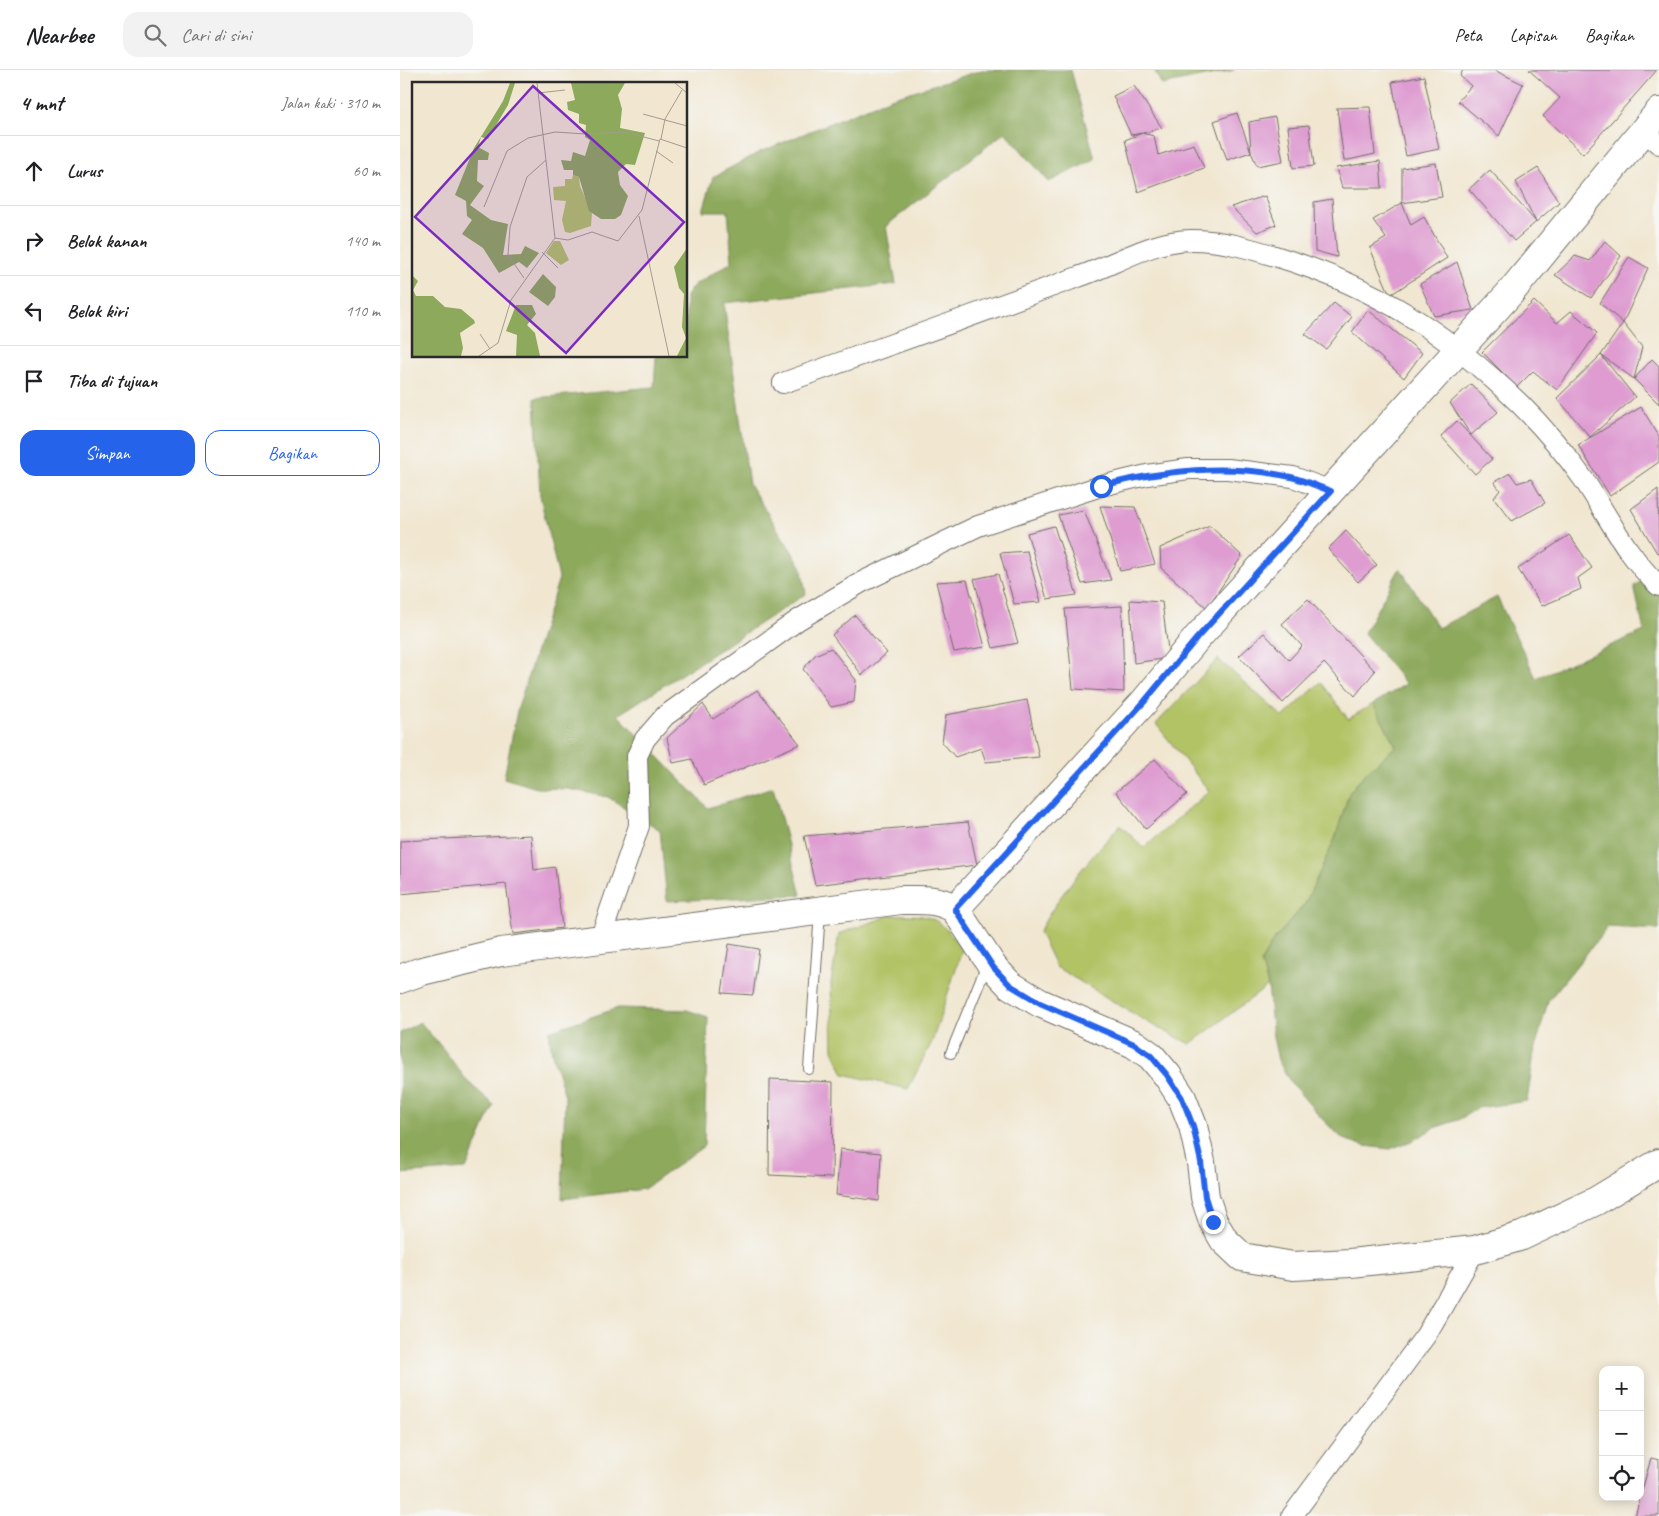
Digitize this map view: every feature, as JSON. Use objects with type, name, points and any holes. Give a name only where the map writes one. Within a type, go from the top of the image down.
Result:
[{"type":"street","points":[[955,909],[1144,702],[1197,638],[1510,293],[1654,129]]},
{"type":"street","points":[[783,383],[1096,271],[1151,248],[1189,240],[1232,243],[1290,261],[1358,288],[1418,320],[1459,349],[1521,406],[1557,445],[1584,480],[1614,531],[1659,586]]},
{"type":"street","points":[[600,939],[639,826],[637,756],[645,738],[665,716],[798,620],[862,582],[978,526],[1101,486],[1147,474],[1188,469],[1228,469],[1293,477],[1331,491]]},
{"type":"street","points":[[400,979],[422,971],[501,952],[901,900],[945,902],[955,909],[989,960],[1010,985],[1040,1003],[1134,1044],[1151,1056],[1162,1069],[1182,1098],[1193,1126],[1201,1162],[1205,1197],[1213,1222],[1224,1240],[1242,1257],[1293,1266],[1350,1263],[1475,1250],[1522,1236],[1596,1202],[1659,1163]]},
{"type":"street","points":[[1292,1516],[1426,1335],[1475,1250]]},
{"type":"lane","points":[[808,1068],[820,911]]},
{"type":"lane","points":[[950,1053],[989,960]]},
{"type":"green space","points":[[982,70],[1071,70],[1095,159],[1049,182],[1005,132],[886,226],[896,284],[724,303],[749,484],[801,566],[806,594],[618,715],[708,808],[773,787],[801,895],[667,901],[660,830],[608,797],[568,789],[537,788],[504,778],[517,711],[559,578],[540,496],[535,398],[654,387],[656,358],[688,358],[688,293],[694,285],[732,262],[728,211],[703,211],[713,177],[760,152],[891,98]]},
{"type":"green space","points":[[1154,70],[1234,70],[1162,85]]},
{"type":"green space","points":[[1400,568],[1438,628],[1497,597],[1536,678],[1644,631],[1634,586],[1659,569],[1659,930],[1608,927],[1548,1001],[1534,1053],[1527,1101],[1478,1108],[1458,1120],[1434,1128],[1414,1140],[1390,1149],[1365,1146],[1343,1139],[1323,1120],[1291,1083],[1278,1060],[1273,1037],[1268,986],[1261,962],[1273,941],[1305,904],[1335,839],[1349,793],[1364,775],[1396,746],[1373,704],[1406,684],[1364,633]]},
{"type":"green space","points":[[1218,659],[1283,717],[1321,682],[1348,719],[1373,704],[1396,746],[1364,775],[1349,793],[1335,839],[1305,904],[1273,941],[1261,961],[1268,986],[1190,1044],[1149,1023],[1056,967],[1039,932],[1056,903],[1120,825],[1144,848],[1209,791],[1156,724]]},
{"type":"green space","points":[[891,915],[916,915],[933,919],[947,930],[962,950],[932,1042],[908,1089],[844,1074],[833,1050],[831,983],[839,934]]},
{"type":"green space","points":[[618,1008],[687,1010],[708,1017],[704,1146],[644,1189],[562,1199],[565,1096],[552,1054],[549,1031]]},
{"type":"green space","points":[[420,1022],[467,1081],[494,1105],[466,1169],[400,1174],[400,1033]]},
{"type":"building","points":[[1463,70],[1494,70],[1523,84],[1499,136],[1458,101],[1471,86],[1460,76]]},
{"type":"building","points":[[1529,70],[1657,70],[1583,154],[1543,116],[1560,98]]},
{"type":"building","points":[[1424,76],[1439,149],[1406,156],[1392,82]]},
{"type":"building","points":[[1134,86],[1162,128],[1131,135],[1113,96]]},
{"type":"building","points":[[1370,107],[1375,154],[1344,161],[1337,108]]},
{"type":"building","points":[[1237,113],[1251,152],[1227,160],[1214,121]]},
{"type":"building","points":[[1275,117],[1283,161],[1257,166],[1251,152],[1249,122]]},
{"type":"building","points":[[1309,125],[1314,166],[1293,168],[1288,127]]},
{"type":"building","points":[[1142,133],[1154,136],[1158,155],[1194,144],[1204,168],[1138,192],[1125,140]]},
{"type":"building","points":[[1380,161],[1382,188],[1342,188],[1336,168]]},
{"type":"building","points":[[1436,163],[1442,197],[1402,203],[1402,168]]},
{"type":"building","points":[[1538,168],[1559,202],[1536,222],[1516,182]]},
{"type":"building","points":[[1490,170],[1536,222],[1514,241],[1469,189]]},
{"type":"building","points":[[1265,196],[1276,225],[1257,232],[1231,207]]},
{"type":"building","points":[[1332,199],[1337,257],[1315,251],[1314,202]]},
{"type":"building","points":[[1402,203],[1411,225],[1424,217],[1447,258],[1390,295],[1370,248],[1386,238],[1373,220]]},
{"type":"building","points":[[1605,241],[1621,256],[1591,298],[1555,275],[1575,256],[1590,261]]},
{"type":"building","points":[[1629,257],[1648,268],[1623,323],[1600,303]]},
{"type":"building","points":[[1457,262],[1473,310],[1434,316],[1420,284]]},
{"type":"building","points":[[1534,301],[1557,323],[1571,311],[1597,333],[1557,390],[1533,371],[1517,387],[1482,352]]},
{"type":"building","points":[[1334,303],[1352,317],[1326,349],[1305,334]]},
{"type":"building","points":[[1368,310],[1422,353],[1404,378],[1352,332]]},
{"type":"building","points":[[1623,323],[1642,347],[1634,379],[1601,355]]},
{"type":"building","points":[[1601,355],[1635,397],[1590,437],[1557,398]]},
{"type":"building","points":[[1652,359],[1659,366],[1659,404],[1634,379]]},
{"type":"building","points":[[1471,384],[1498,412],[1471,435],[1450,403]]},
{"type":"building","points":[[1641,407],[1659,436],[1659,462],[1610,496],[1578,445]]},
{"type":"building","points":[[1457,421],[1492,459],[1475,474],[1441,436]]},
{"type":"building","points":[[1510,473],[1517,483],[1531,479],[1545,503],[1512,521],[1494,498],[1500,490],[1494,482]]},
{"type":"building","points":[[1658,489],[1659,552],[1657,553],[1631,509]]},
{"type":"building","points":[[1100,506],[1135,507],[1155,564],[1120,571]]},
{"type":"building","points":[[1084,510],[1111,580],[1082,584],[1058,515]]},
{"type":"building","points":[[1054,526],[1077,595],[1047,599],[1027,533]]},
{"type":"building","points":[[1210,526],[1242,556],[1207,608],[1161,568],[1160,548]]},
{"type":"building","points":[[1346,531],[1377,565],[1358,582],[1328,549]]},
{"type":"building","points":[[1569,535],[1592,568],[1578,578],[1581,589],[1542,606],[1518,569]]},
{"type":"building","points":[[1027,551],[1041,602],[1014,604],[1000,553]]},
{"type":"building","points":[[998,574],[1018,643],[993,648],[974,579]]},
{"type":"building","points":[[967,580],[985,647],[954,652],[936,582]]},
{"type":"building","points":[[1308,599],[1375,671],[1355,696],[1324,663],[1283,703],[1239,656],[1264,633],[1289,660],[1302,646],[1282,624]]},
{"type":"building","points":[[1130,600],[1162,602],[1169,658],[1134,663]]},
{"type":"building","points":[[1122,606],[1124,692],[1073,689],[1065,609]]},
{"type":"building","points":[[855,615],[887,653],[862,675],[832,635]]},
{"type":"building","points":[[831,648],[856,680],[854,702],[831,707],[803,669],[815,655]]},
{"type":"building","points":[[757,690],[800,744],[704,785],[692,759],[673,763],[667,738],[703,704],[713,719]]},
{"type":"building","points":[[1027,700],[1039,757],[986,762],[981,748],[955,757],[942,742],[946,715]]},
{"type":"building","points":[[1155,759],[1187,794],[1146,829],[1116,792]]},
{"type":"building","points":[[968,822],[977,865],[815,885],[804,836]]},
{"type":"building","points":[[531,835],[534,870],[555,867],[562,928],[513,934],[506,884],[400,894],[400,841]]},
{"type":"building","points":[[729,944],[759,949],[753,995],[722,993]]},
{"type":"building","points":[[770,1079],[833,1082],[832,1178],[769,1175]]},
{"type":"building","points":[[840,1149],[881,1153],[879,1201],[836,1195]]},
{"type":"building","points":[[1651,1458],[1659,1460],[1659,1516],[1635,1516],[1639,1501],[1644,1501],[1644,1483]]},
{"type":"route","points":[[1101,486],[1147,474],[1188,469],[1228,469],[1293,477],[1331,491],[1197,638],[1144,702],[955,909],[993,967],[1010,985],[1040,1003],[1134,1044],[1151,1056],[1167,1075],[1182,1098],[1193,1126],[1201,1162],[1205,1197],[1213,1222]]}]
